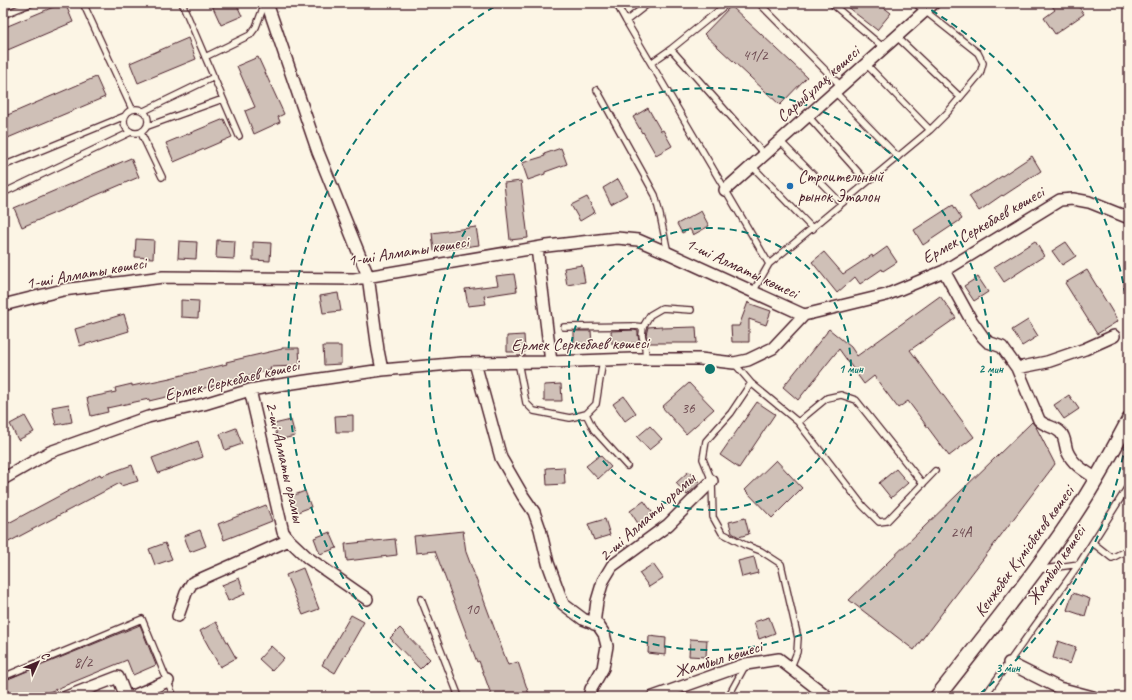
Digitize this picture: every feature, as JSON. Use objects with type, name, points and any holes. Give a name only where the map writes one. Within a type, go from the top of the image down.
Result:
[{"type":"street","points":[[266,3],[318,152],[368,276],[382,370]]},
{"type":"street","name":"Сарыбұлақ көшесі","points":[[725,190],[926,12],[934,3]]},
{"type":"street","name":"Ермек Серкебаев көшесі","points":[[3,479],[50,452],[127,424],[148,417],[204,404],[250,390],[279,385],[382,370],[462,363],[700,359],[734,363],[748,360],[773,348],[804,315],[886,294],[944,271],[1060,200],[1073,199],[1089,202],[1129,218]]},
{"type":"street","name":"1-ші Алматы көшесі","points":[[3,305],[63,290],[163,277],[354,279],[537,248],[617,238],[638,240],[804,315]]},
{"type":"street","points":[[537,248],[551,362]]},
{"type":"street","points":[[944,271],[971,320],[983,337],[988,342],[1002,347],[1017,368],[1039,420],[1044,425],[1057,429],[1060,432],[1073,462],[1097,479]]},
{"type":"street","points":[[1017,368],[1047,362],[1084,349],[1114,336]]},
{"type":"street","points":[[475,363],[501,458],[534,512],[548,562],[563,604],[583,619],[598,626],[604,634],[607,646],[603,668],[591,688],[589,697]]},
{"type":"street","name":"2-ші Алматы орамы","points":[[250,390],[283,532],[289,540],[308,558],[367,599]]},
{"type":"street","name":"Кенжебек Күмісбеков көшесі","points":[[937,697],[1035,570],[1075,514],[1097,479],[1129,420]]},
{"type":"street","name":"2-ші Алматы орамы","points":[[594,624],[597,601],[603,581],[612,566],[668,525],[712,482]]},
{"type":"street","name":"2-ші Алматы орамы","points":[[178,616],[186,593],[192,583],[289,540]]},
{"type":"street","name":"Жамбыл көшесі","points":[[653,697],[746,664],[779,659],[828,697]]},
{"type":"street","points":[[1009,663],[1059,688],[1093,697]]},
{"type":"street","points":[[66,697],[118,677],[126,697]]},
{"type":"street","points":[[131,697],[168,681]]},
{"type":"lane","points":[[3,15],[32,3]]},
{"type":"lane","points":[[83,3],[132,109]]},
{"type":"lane","points":[[182,3],[239,136]]},
{"type":"lane","points":[[205,56],[250,35],[256,27],[266,3]]},
{"type":"lane","points":[[616,3],[769,264]]},
{"type":"lane","points":[[626,21],[649,3]]},
{"type":"lane","points":[[651,63],[671,49],[728,3]]},
{"type":"lane","points":[[759,3],[898,157]]},
{"type":"lane","points":[[831,3],[884,48]]},
{"type":"lane","points":[[753,292],[769,264],[930,130],[947,113],[980,74],[983,63],[981,57],[975,49],[915,3]]},
{"type":"lane","points":[[897,37],[960,97]]},
{"type":"lane","points":[[671,49],[765,155]]},
{"type":"lane","points":[[866,64],[930,130]]},
{"type":"lane","points":[[144,111],[214,77]]},
{"type":"lane","points":[[597,90],[655,195],[668,253]]},
{"type":"lane","points":[[125,116],[124,121],[127,130],[136,133],[145,130],[148,126],[223,99]]},
{"type":"lane","points":[[3,166],[125,116],[132,109],[137,108],[144,111],[148,116],[148,126]]},
{"type":"lane","points":[[808,116],[867,182]]},
{"type":"lane","points":[[3,193],[131,132]]},
{"type":"lane","points":[[141,132],[162,177]]},
{"type":"lane","points":[[780,141],[841,203]]},
{"type":"lane","points":[[752,166],[812,229]]},
{"type":"lane","points":[[646,359],[642,335],[643,327],[650,315],[662,308],[691,310]]},
{"type":"lane","points":[[564,327],[643,327]]},
{"type":"lane","points":[[518,362],[526,403],[534,411],[570,418],[586,414],[596,404],[603,360]]},
{"type":"lane","points":[[734,363],[752,383],[798,422],[863,506],[878,522],[887,521],[935,472]]},
{"type":"lane","points":[[752,383],[731,414],[706,440],[703,459],[712,482],[713,517],[722,533],[745,545],[761,551],[781,564],[798,638],[797,652],[791,667]]},
{"type":"lane","points":[[798,422],[827,398],[841,395],[856,400],[923,484]]},
{"type":"lane","points":[[586,414],[594,430],[627,466]]},
{"type":"lane","name":"Жамбыл көшесі","points":[[984,697],[1079,564],[1129,485]]},
{"type":"lane","points":[[1093,543],[1112,558],[1129,549]]},
{"type":"lane","points":[[1035,570],[1079,564]]},
{"type":"lane","points":[[421,599],[459,697]]},
{"type":"lane","points":[[3,677],[142,619],[174,697]]},
{"type":"lane","points":[[728,697],[746,664]]},
{"type":"building","points":[[65,3],[73,22],[3,52],[3,28]]},
{"type":"building","points":[[211,3],[236,3],[242,16],[221,25]]},
{"type":"building","points":[[842,3],[878,3],[891,13],[877,30]]},
{"type":"building","points":[[1050,3],[1076,3],[1084,14],[1055,34],[1044,18],[1055,10]]},
{"type":"building","points":[[731,6],[807,77],[780,105],[704,34]]},
{"type":"building","points":[[188,38],[196,59],[138,83],[130,63]]},
{"type":"building","points":[[258,57],[284,114],[278,117],[280,122],[254,134],[245,111],[255,107],[237,66]]},
{"type":"building","points":[[96,77],[105,97],[3,140],[3,117]]},
{"type":"building","points":[[648,108],[661,131],[663,130],[672,146],[656,155],[633,117]]},
{"type":"building","points":[[224,119],[232,137],[174,162],[166,143]]},
{"type":"building","points":[[561,148],[567,164],[528,180],[522,163],[545,156],[544,154]]},
{"type":"building","points":[[1032,156],[1041,171],[979,211],[969,196],[983,187],[984,188]]},
{"type":"building","points":[[131,158],[139,177],[22,227],[14,208]]},
{"type":"building","points":[[618,179],[627,195],[611,204],[603,188]]},
{"type":"building","points":[[521,181],[528,238],[510,240],[504,183]]},
{"type":"building","points":[[587,197],[595,212],[580,221],[571,205]]},
{"type":"building","points":[[953,205],[962,219],[923,245],[914,230]]},
{"type":"building","points":[[701,211],[709,226],[693,235],[690,229],[682,233],[677,224]]},
{"type":"building","points":[[476,227],[479,245],[434,251],[432,233]]},
{"type":"building","points":[[136,239],[154,240],[153,258],[135,257]]},
{"type":"building","points":[[217,240],[235,241],[234,259],[216,258]]},
{"type":"building","points":[[179,241],[197,242],[196,259],[178,258]]},
{"type":"building","points":[[1035,241],[1044,256],[1004,282],[994,267]]},
{"type":"building","points":[[253,242],[271,243],[270,261],[253,260]]},
{"type":"building","points":[[1066,242],[1076,256],[1062,265],[1052,251]]},
{"type":"building","points":[[887,247],[897,262],[883,271],[882,269],[860,284],[855,277],[837,293],[812,262],[824,252],[843,274],[872,255],[873,257]]},
{"type":"building","points":[[582,265],[585,282],[567,285],[564,268]]},
{"type":"building","points":[[1087,270],[1118,321],[1097,334],[1065,283]]},
{"type":"building","points":[[514,274],[517,291],[484,296],[486,304],[468,306],[465,289],[498,285],[496,276]]},
{"type":"building","points":[[978,277],[988,292],[974,301],[964,286]]},
{"type":"building","points":[[338,293],[341,311],[323,313],[320,296]]},
{"type":"building","points":[[940,296],[956,318],[910,350],[974,437],[949,456],[908,401],[898,408],[874,376],[864,384],[839,349],[798,400],[783,387],[829,329],[851,347],[857,356]]},
{"type":"building","points":[[181,300],[199,301],[198,318],[181,317]]},
{"type":"building","points":[[748,302],[771,311],[766,325],[749,319],[749,342],[732,342],[731,326],[739,326]]},
{"type":"building","points":[[124,314],[129,331],[80,346],[75,329]]},
{"type":"building","points":[[1028,320],[1038,336],[1022,346],[1012,330]]},
{"type":"building","points":[[662,326],[662,328],[696,327],[697,343],[648,343],[646,335],[648,327]]},
{"type":"building","points":[[574,331],[591,331],[592,344],[574,345]]},
{"type":"building","points":[[611,331],[638,331],[640,343],[612,344]]},
{"type":"building","points":[[524,335],[525,352],[507,352],[507,336]]},
{"type":"building","points":[[323,346],[341,346],[341,364],[324,365]]},
{"type":"building","points":[[282,348],[299,348],[300,366],[270,367],[271,370],[216,383],[217,385],[149,401],[149,399],[107,408],[108,412],[91,416],[87,398],[116,392],[115,388],[170,378],[227,364],[226,362]]},
{"type":"building","points":[[689,383],[714,409],[686,434],[662,407]]},
{"type":"building","points":[[561,384],[562,401],[544,401],[544,385]]},
{"type":"building","points":[[1069,395],[1079,409],[1064,419],[1054,405]]},
{"type":"building","points":[[624,396],[636,413],[625,421],[613,404]]},
{"type":"building","points":[[757,402],[775,414],[739,468],[720,455]]},
{"type":"building","points":[[69,404],[72,422],[56,425],[52,407]]},
{"type":"building","points":[[353,415],[353,432],[336,432],[335,416]]},
{"type":"building","points":[[25,416],[34,432],[18,440],[10,424]]},
{"type":"building","points":[[291,420],[295,436],[278,440],[274,424]]},
{"type":"building","points":[[1032,422],[1055,464],[914,650],[849,600]]},
{"type":"building","points":[[650,426],[662,439],[649,450],[637,437]]},
{"type":"building","points":[[236,428],[242,444],[225,450],[220,434]]},
{"type":"building","points":[[198,441],[203,457],[158,473],[152,458]]},
{"type":"building","points":[[600,455],[611,467],[598,479],[586,466]]},
{"type":"building","points":[[776,460],[802,488],[772,518],[745,490]]},
{"type":"building","points":[[132,465],[138,481],[121,486],[120,483],[3,545],[3,526],[100,474],[101,476]]},
{"type":"building","points":[[564,467],[565,484],[547,485],[546,468]]},
{"type":"building","points":[[896,469],[908,483],[891,498],[879,483]]},
{"type":"building","points":[[689,471],[700,483],[687,495],[676,483]]},
{"type":"building","points":[[305,491],[311,507],[295,513],[289,497]]},
{"type":"building","points":[[644,501],[654,515],[639,525],[630,511]]},
{"type":"building","points":[[266,505],[272,521],[224,540],[218,524]]},
{"type":"building","points":[[745,518],[749,534],[739,537],[732,533],[729,522]]},
{"type":"building","points":[[605,519],[610,535],[594,540],[588,524]]},
{"type":"building","points":[[200,530],[206,546],[190,552],[184,536]]},
{"type":"building","points":[[463,531],[466,552],[508,665],[518,662],[530,697],[492,697],[479,661],[477,662],[435,551],[416,553],[414,536]]},
{"type":"building","points":[[330,532],[337,548],[320,554],[314,538]]},
{"type":"building","points":[[395,539],[397,555],[347,561],[345,544]]},
{"type":"building","points":[[165,543],[172,559],[155,565],[149,549]]},
{"type":"building","points":[[754,557],[758,573],[742,577],[738,561]]},
{"type":"building","points":[[653,564],[663,578],[649,587],[639,573]]},
{"type":"building","points":[[303,568],[319,609],[303,615],[286,575]]},
{"type":"building","points":[[239,578],[245,594],[228,601],[222,585]]},
{"type":"building","points":[[1073,593],[1090,599],[1085,616],[1067,610]]},
{"type":"building","points":[[351,615],[364,622],[335,673],[322,665]]},
{"type":"building","points":[[769,617],[775,633],[759,639],[754,622]]},
{"type":"building","points":[[216,622],[236,658],[220,667],[200,631]]},
{"type":"building","points":[[140,625],[156,665],[133,675],[127,660],[37,697],[7,697],[3,687],[3,681]]},
{"type":"building","points":[[400,628],[430,659],[420,669],[390,638]]},
{"type":"building","points":[[649,636],[666,638],[665,655],[648,653]]},
{"type":"building","points":[[690,639],[707,640],[706,657],[689,656]]},
{"type":"building","points":[[1058,641],[1076,647],[1070,664],[1053,658]]},
{"type":"building","points":[[271,646],[284,658],[272,671],[259,659]]},
{"type":"place","name":"Строительный рынок Эталон","points":[[790,186]]}]
